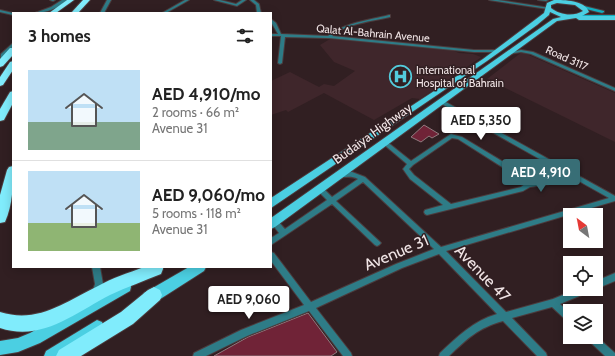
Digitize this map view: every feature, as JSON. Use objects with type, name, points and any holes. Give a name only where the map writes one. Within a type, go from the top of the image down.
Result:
[{"type":"highway","points":[[53,12],[71,0]]},
{"type":"highway","points":[[59,12],[71,0]]},
{"type":"highway","points":[[75,12],[87,0]]},
{"type":"highway","points":[[81,12],[92,0]]},
{"type":"highway","points":[[0,63],[12,51]]},
{"type":"highway","points":[[0,83],[12,65]]},
{"type":"highway","points":[[0,118],[12,96]]},
{"type":"highway","points":[[0,218],[12,174]]},
{"type":"highway","points":[[0,320],[14,325],[40,322],[100,290],[158,268]]},
{"type":"highway","points":[[65,356],[127,318],[154,295]]},
{"type":"main road","points":[[556,1],[565,0]]},
{"type":"main road","points":[[580,16],[586,12],[583,7],[584,0]]},
{"type":"main road","name":"Budaiya Highway","points":[[272,203],[498,51],[544,18],[547,14],[547,4],[556,1]]},
{"type":"main road","points":[[556,1],[572,3],[615,16]]},
{"type":"main road","points":[[547,4],[556,13],[571,16],[615,16]]},
{"type":"main road","name":"Budaiya Highway","points":[[272,223],[341,175],[384,142],[442,102],[522,43],[560,18],[571,16]]},
{"type":"main road","points":[[551,23],[575,18],[615,16]]},
{"type":"main road","points":[[0,348],[18,345],[35,338],[158,268]]},
{"type":"main road","points":[[51,356],[75,340],[198,268]]},
{"type":"street","points":[[40,12],[53,8],[65,0]]},
{"type":"street","points":[[103,12],[110,0]]},
{"type":"street","points":[[166,12],[187,0]]},
{"type":"street","points":[[216,0],[237,5],[244,0]]},
{"type":"street","points":[[252,0],[258,5],[260,12]]},
{"type":"street","points":[[491,0],[547,4]]},
{"type":"street","points":[[540,0],[547,4]]},
{"type":"street","points":[[0,11],[12,14]]},
{"type":"street","points":[[329,37],[332,33],[341,28],[389,16]]},
{"type":"street","points":[[272,21],[281,35],[280,64]]},
{"type":"street","name":"Qalat Al-Bahrain Avenue","points":[[272,35],[329,37],[474,51],[498,51]]},
{"type":"street","points":[[522,43],[526,49],[532,53]]},
{"type":"street","points":[[0,63],[4,54],[12,46]]},
{"type":"street","points":[[474,51],[483,56],[485,60]]},
{"type":"street","name":"Road 3117","points":[[509,53],[521,51],[532,53],[615,90]]},
{"type":"street","points":[[442,102],[615,199]]},
{"type":"street","points":[[450,207],[406,169],[448,138],[455,137],[523,177],[529,185]]},
{"type":"street","points":[[384,142],[411,164]]},
{"type":"street","points":[[341,175],[352,174],[363,178]]},
{"type":"street","points":[[272,241],[363,178]]},
{"type":"street","name":"Avenue 47","points":[[363,178],[440,250],[543,356]]},
{"type":"street","points":[[427,212],[523,190],[529,185],[550,182]]},
{"type":"street","points":[[320,189],[377,243]]},
{"type":"street","name":"Avenue 31","points":[[197,356],[244,333],[311,306],[399,266],[440,250],[615,199]]},
{"type":"street","points":[[272,223],[284,233]]},
{"type":"street","points":[[272,256],[348,356]]},
{"type":"street","points":[[96,268],[100,290]]},
{"type":"street","points":[[603,282],[615,277]]},
{"type":"street","points":[[443,356],[462,338],[475,328],[488,321],[553,303],[570,296]]},
{"type":"street","points":[[553,303],[563,312]]},
{"type":"street","points":[[599,344],[612,356]]},
{"type":"shaded area","name":"International Hospital of Bahrain","points":[[330,39],[454,51],[481,57],[420,99],[412,98],[374,120],[324,93],[288,112],[286,110],[272,115],[272,81],[290,72],[319,87],[324,84],[334,86],[355,71],[334,62],[320,45]]},
{"type":"shaded area","points":[[522,52],[615,93],[615,142],[487,79]]},
{"type":"building","points":[[424,125],[439,134],[432,138],[429,136],[421,142],[411,137]]},
{"type":"building","points":[[308,313],[337,352],[331,356],[214,356],[248,337]]},
{"type":"place","name":"International Hospital of Bahrain","points":[[401,76]]}]
